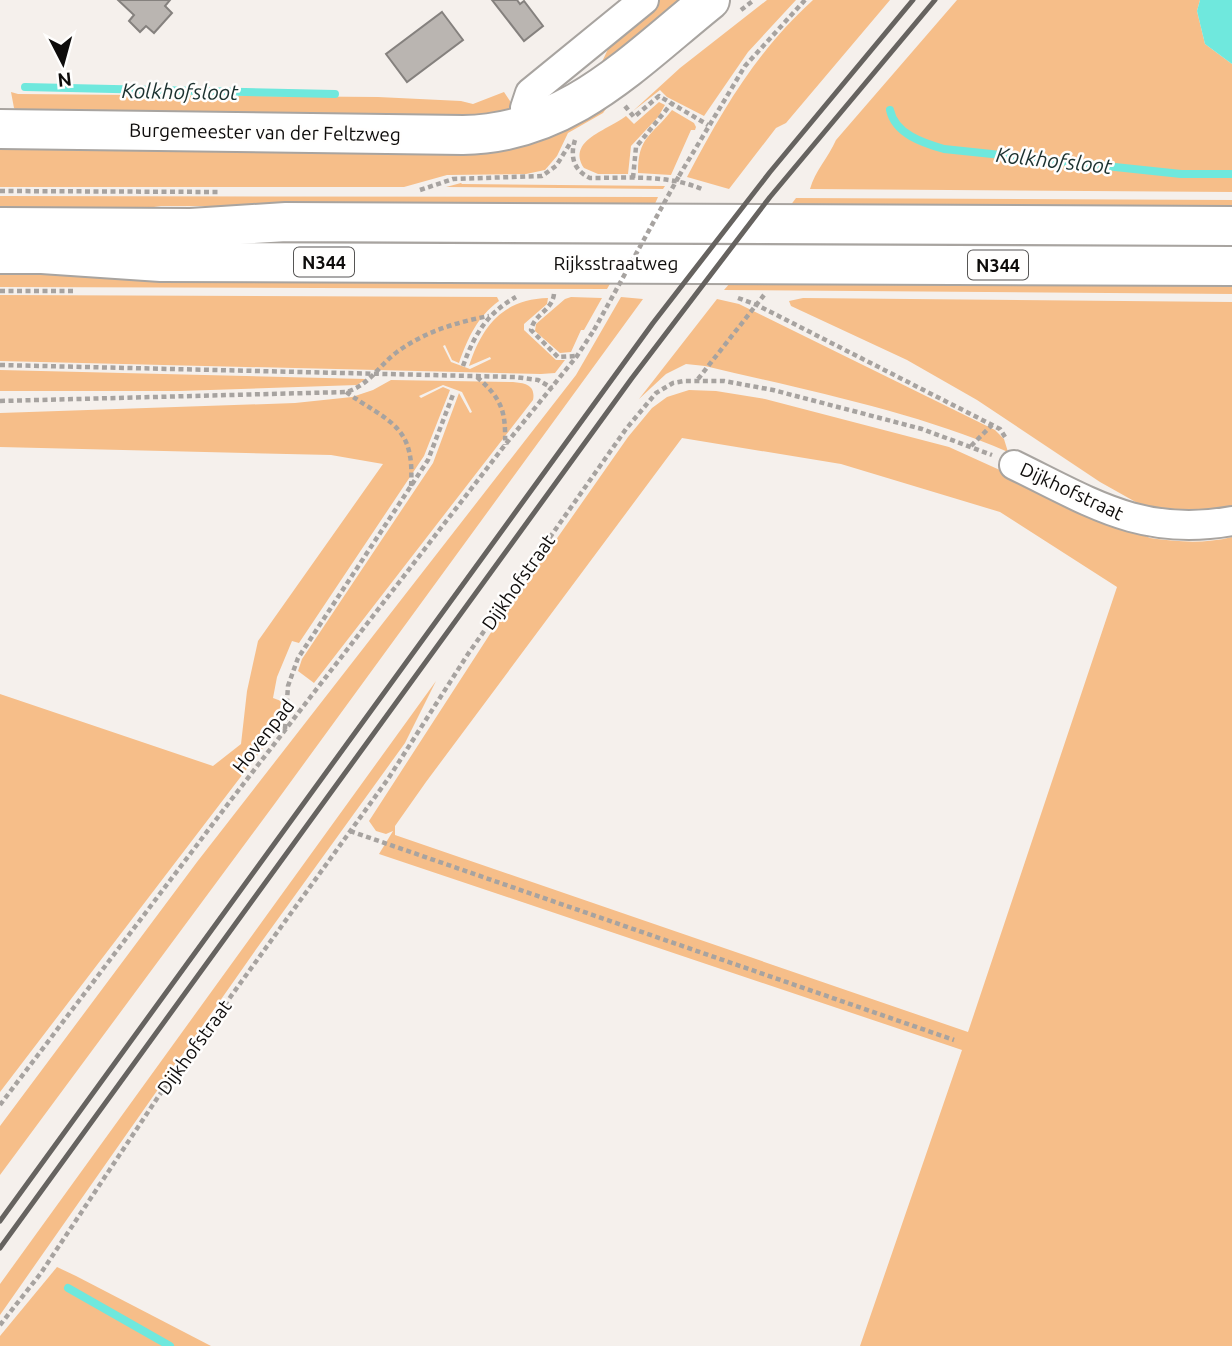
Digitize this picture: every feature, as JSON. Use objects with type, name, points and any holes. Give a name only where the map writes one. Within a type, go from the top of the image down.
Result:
[{"type":"main road","name":"Burgemeester van der Feltzweg","points":[[0,129],[471,135],[506,132],[530,126],[579,103],[710,0]]},
{"type":"main road","name":"Rijksstraatweg","points":[[0,227],[191,228],[286,222],[1232,226]]},
{"type":"main road","name":"Rijksstraatweg","points":[[0,254],[161,262],[1232,266]]},
{"type":"street","points":[[530,126],[525,108],[530,93],[644,0]]},
{"type":"street","name":"Dijkhofstraat","points":[[1014,465],[1102,507],[1134,519],[1179,526],[1232,521]]},
{"type":"path","name":"Hovenpad","points":[[0,1105],[505,445],[578,356],[708,125],[745,66],[805,0]]},
{"type":"path","points":[[624,106],[634,117],[659,96],[708,125]]},
{"type":"path","points":[[633,178],[635,147],[671,104]]},
{"type":"path","points":[[415,192],[453,179],[542,176],[556,166],[576,137],[573,160],[581,174],[590,177],[679,181],[711,194]]},
{"type":"path","points":[[463,366],[472,342],[489,316],[523,293]]},
{"type":"path","points":[[554,293],[552,304],[533,323],[531,330],[558,356],[578,356]]},
{"type":"path","points":[[727,294],[757,304],[1000,429],[1007,440],[1014,465]]},
{"type":"path","points":[[698,379],[764,295]]},
{"type":"path","points":[[0,401],[346,391],[365,384],[400,350],[444,327],[489,316]]},
{"type":"path","points":[[0,365],[476,376],[528,379],[543,382],[552,388]]},
{"type":"path","points":[[476,376],[495,393],[500,402],[506,432],[505,445]]},
{"type":"path","name":"Dijkhofstraat","points":[[0,1325],[41,1273],[158,1097],[388,779],[468,654],[643,406],[666,386],[698,379],[773,390],[922,429],[1014,465]]},
{"type":"path","points":[[346,391],[376,410],[396,427],[408,445],[412,461],[411,487]]},
{"type":"path","points":[[286,730],[288,686],[304,645],[435,447],[454,392]]},
{"type":"path","points":[[971,446],[992,425]]},
{"type":"path","points":[[350,831],[954,1040]]},
{"type":"shaded area","points":[[657,0],[690,0],[600,66],[609,47],[605,42]]},
{"type":"shaded area","points":[[767,0],[796,0],[748,52],[704,116],[667,97],[660,90],[633,111],[680,68]]},
{"type":"shaded area","points":[[813,0],[890,0],[786,123],[776,128],[729,189],[687,177],[742,82],[774,40]]},
{"type":"shaded area","points":[[957,0],[1200,0],[1197,11],[1205,44],[1232,64],[1232,192],[810,189],[836,140]]},
{"type":"shaded area","points":[[11,92],[378,97],[461,101],[473,104],[504,92],[512,104],[503,116],[504,119],[21,115],[14,108]]},
{"type":"shaded area","points":[[611,102],[603,113],[568,133],[557,156],[545,170],[526,174],[447,175],[404,187],[0,187],[0,142],[463,148]]},
{"type":"shaded area","points":[[659,102],[665,105],[658,117],[631,146],[628,174],[598,174],[584,168],[580,158],[585,143],[626,116],[634,124]]},
{"type":"shaded area","points":[[672,110],[694,123],[696,127],[691,130],[671,175],[638,173],[643,144]]},
{"type":"shaded area","points":[[461,183],[665,186],[663,189],[446,187]]},
{"type":"shaded area","points":[[0,196],[658,197],[654,206],[456,203],[455,207],[161,206],[103,214],[0,215]]},
{"type":"shaded area","points":[[796,198],[1232,200],[1232,210],[1181,210],[1179,205],[790,206]]},
{"type":"shaded area","points":[[0,267],[455,283],[611,282],[607,289],[0,287]]},
{"type":"shaded area","points":[[1181,281],[1232,281],[1232,294],[724,290],[730,283],[1179,286]]},
{"type":"shaded area","points":[[0,295],[497,297],[499,301],[474,329],[459,363],[452,360],[445,345],[443,346],[451,362],[470,369],[491,359],[490,357],[469,366],[481,339],[496,317],[519,303],[548,298],[547,304],[524,324],[524,330],[556,360],[565,360],[555,373],[541,374],[0,361]]},
{"type":"shaded area","points":[[571,297],[602,298],[584,330],[581,330],[571,352],[560,353],[535,331],[536,324]]},
{"type":"shaded area","points":[[621,297],[643,299],[0,1175],[0,1126],[197,862],[576,375]]},
{"type":"shaded area","points":[[803,298],[1232,302],[1232,510],[1204,514],[1141,505],[1100,482],[977,400],[907,360],[791,306],[789,301]]},
{"type":"shaded area","points":[[717,299],[739,304],[995,430],[1004,439],[1008,452],[897,413],[705,366],[686,364],[666,374],[639,399]]},
{"type":"shaded area","points":[[0,370],[366,379],[357,385],[180,391],[0,391]]},
{"type":"shaded area","points":[[391,380],[517,382],[531,388],[533,400],[314,683],[298,671],[302,659],[433,463],[459,393],[470,413],[472,412],[462,392],[443,385],[419,396],[421,398],[443,387],[450,390],[424,456],[299,643],[292,641],[277,677],[273,698],[281,701],[278,728],[0,1092],[0,694],[213,766],[241,744],[247,691],[258,641],[383,464],[331,455],[0,447],[0,413],[295,403],[352,397]]},
{"type":"shaded area","points":[[689,390],[716,391],[765,399],[949,447],[1150,538],[1191,542],[1232,537],[1232,1346],[860,1346],[962,1050],[379,854],[393,831],[386,834],[376,831],[369,821],[490,634],[628,437],[652,408],[667,397]],"holes":[[[682,438],[841,464],[1000,512],[1117,587],[968,1032],[395,835],[395,826],[426,782]]]},
{"type":"shaded area","points":[[436,681],[405,743],[257,948],[0,1315],[0,1284]]},
{"type":"shaded area","points":[[57,1267],[211,1346],[0,1346],[0,1336]]},
{"type":"water","points":[[1200,0],[1232,0],[1232,64],[1205,44],[1197,11]]},
{"type":"building","points":[[118,0],[170,0],[165,6],[172,13],[154,33],[146,26],[140,32],[129,21],[134,15]]},
{"type":"building","points":[[492,0],[517,0],[520,4],[524,1],[543,26],[524,41]]},
{"type":"building","points":[[442,12],[463,40],[407,82],[386,54]]},
{"type":"waterway","name":"Kolkhofsloot","points":[[25,87],[335,94]]},
{"type":"waterway","name":"Kolkhofsloot","points":[[890,110],[904,131],[944,149],[1181,174],[1232,174]]},
{"type":"waterway","points":[[68,1288],[170,1346]]},
{"type":"railway","points":[[0,1221],[653,323],[770,172],[913,0]]},
{"type":"railway","points":[[0,1248],[632,378],[770,197],[935,0]]}]
